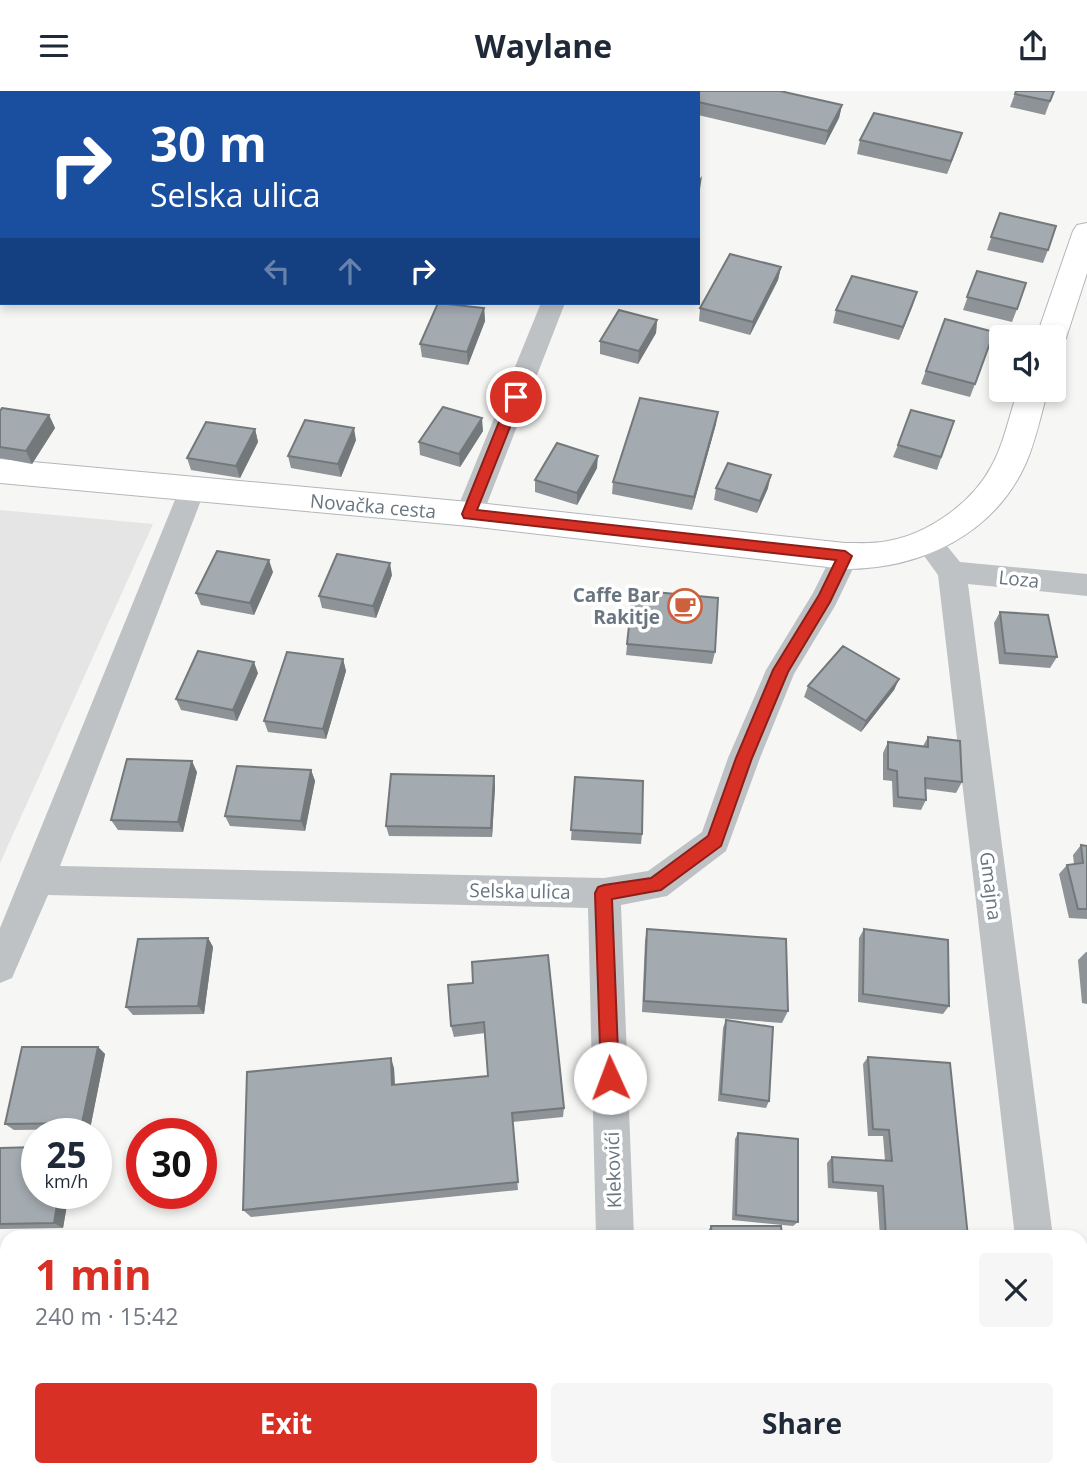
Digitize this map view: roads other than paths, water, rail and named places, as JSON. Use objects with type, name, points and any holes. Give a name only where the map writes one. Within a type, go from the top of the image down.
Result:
[{"type":"street","points":[[1055,325],[1087,231]]},
{"type":"street","points":[[469,514],[552,305]]},
{"type":"street","name":"Novačka cesta","points":[[0,471],[469,514],[845,556],[892,554],[928,542],[957,525],[986,500],[1006,471],[1029,402]]},
{"type":"street","points":[[0,967],[38,880],[192,490]]},
{"type":"street","points":[[928,542],[952,572]]},
{"type":"street","name":"Selska ulica","points":[[38,880],[604,893],[655,885],[715,841],[744,758],[781,670],[825,598],[845,556]]},
{"type":"street","name":"Loza","points":[[952,572],[1087,586]]},
{"type":"street","name":"Gmajna","points":[[952,572],[1033,1230]]},
{"type":"street","name":"Klekovići","points":[[604,893],[615,1230]]},
{"type":"place","name":"Caffe Bar Rakitje","points":[[685,606]]}]
